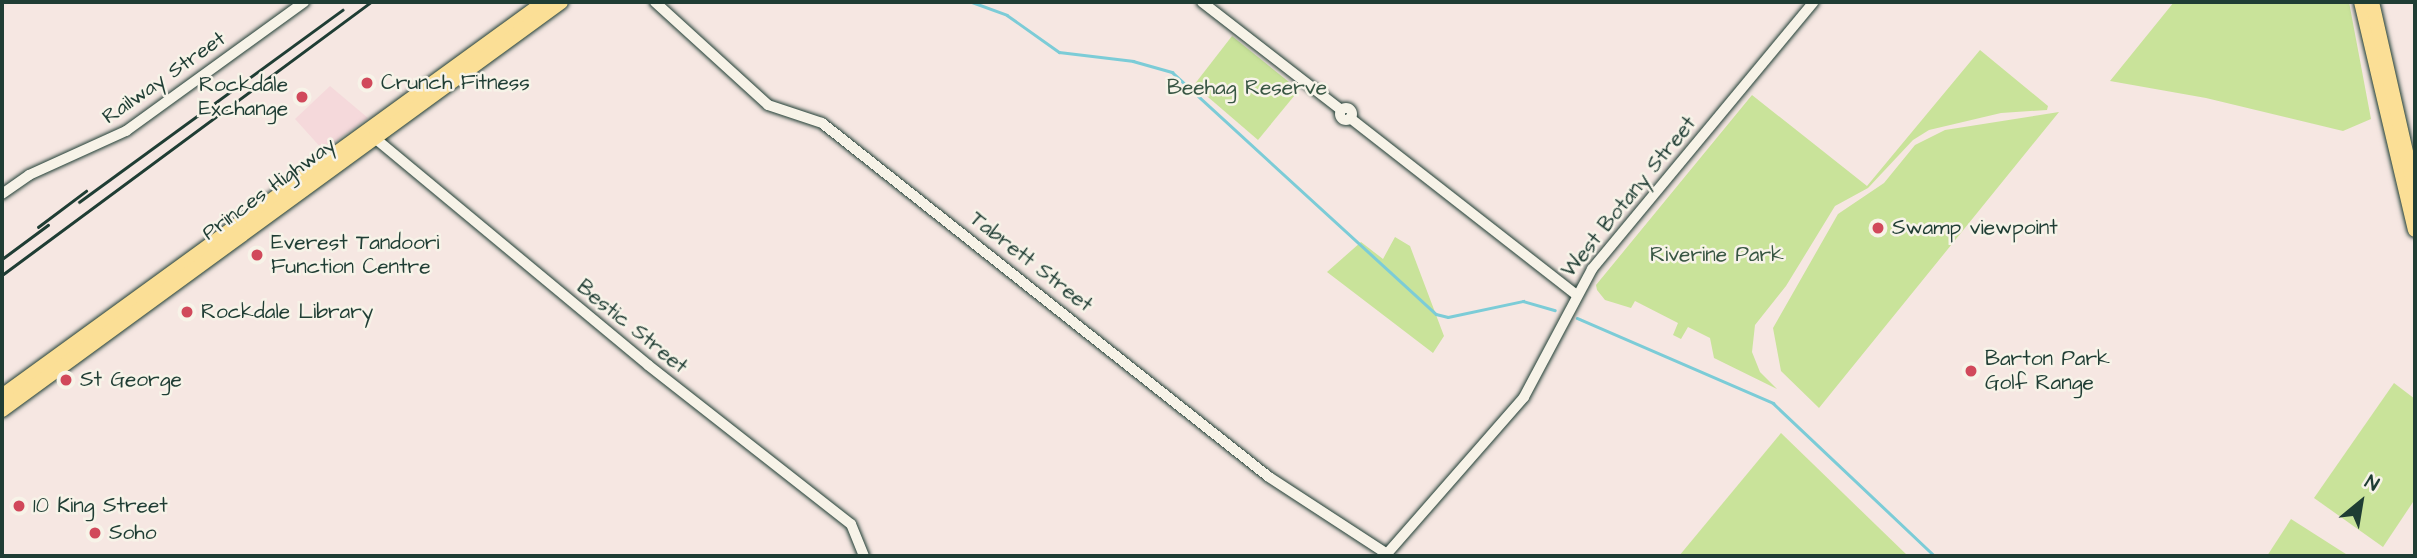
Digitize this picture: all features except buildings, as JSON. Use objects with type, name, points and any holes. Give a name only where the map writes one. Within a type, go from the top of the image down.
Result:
[{"type":"highway","name":"Princes Highway","points":[[2,410],[544,2]]},
{"type":"highway","name":"Princes Highway","points":[[2,396],[370,134],[561,2]]},
{"type":"highway","points":[[2361,2],[2410,185]]},
{"type":"highway","points":[[2372,2],[2410,185],[2415,230]]},
{"type":"street","name":"Railway Street","points":[[2,194],[29,175],[127,131],[304,2]]},
{"type":"street","name":"Tabrett Street","points":[[655,2],[768,105],[822,123],[1269,477],[1386,555]]},
{"type":"street","points":[[1202,2],[1341,110],[1350,110],[1350,118],[1576,294]]},
{"type":"street","name":"West Botany Street","points":[[1386,555],[1524,397],[1576,294],[1814,2]]},
{"type":"street","name":"Bestic Street","points":[[370,134],[648,365],[851,524],[864,556]]},
{"type":"shaded area","points":[[330,86],[368,118],[323,150],[295,119]]},
{"type":"green space","points":[[2174,2],[2349,2],[2371,119],[2343,131],[2206,98],[2110,81]]},
{"type":"green space","name":"Beehag Reserve","points":[[1232,36],[1299,90],[1258,140],[1194,85]]},
{"type":"green space","name":"Riverine Park","points":[[1980,50],[2048,106],[2047,110],[2001,113],[1929,130],[1913,140],[1868,188],[1835,206],[1786,286],[1755,325],[1752,352],[1760,372],[1777,389],[1714,358],[1710,338],[1688,327],[1681,339],[1673,335],[1678,323],[1635,301],[1631,308],[1605,300],[1597,290],[1596,285],[1752,95],[1867,186]]},
{"type":"green space","points":[[2059,112],[1819,408],[1781,371],[1773,328],[1838,214],[1884,183],[1915,145],[1945,130]]},
{"type":"green space","points":[[1395,237],[1410,246],[1444,336],[1433,353],[1327,272],[1361,242],[1383,259]]},
{"type":"green space","points":[[2394,383],[2415,399],[2415,499],[2383,547],[2314,498]]},
{"type":"green space","points":[[1781,433],[1908,556],[1679,556]]},
{"type":"green space","points":[[2291,519],[2349,556],[2267,556]]},
{"type":"waterway","points":[[972,2],[1007,15],[1059,52],[1133,61],[1172,72],[1436,314],[1448,317],[1523,301],[1555,310]]},
{"type":"waterway","points":[[1577,318],[1773,403],[1935,556]]},
{"type":"railway","points":[[2,275],[371,2]]},
{"type":"railway","points":[[79,202],[342,10]]},
{"type":"railway","points":[[38,227],[86,191]]},
{"type":"railway","points":[[2,259],[48,225]]},
{"type":"place","name":"Crunch Fitness","points":[[367,83]]},
{"type":"place","name":"Rockdale Exchange","points":[[302,97]]},
{"type":"place","name":"Swamp viewpoint","points":[[1878,228]]},
{"type":"place","name":"Everest Tandoori Function Centre","points":[[257,255]]},
{"type":"place","name":"Rockdale Library","points":[[187,312]]},
{"type":"place","name":"Barton Park Golf Range","points":[[1971,371]]},
{"type":"place","name":"St George","points":[[66,380]]},
{"type":"place","name":"10 King Street","points":[[19,506]]},
{"type":"place","name":"Soho","points":[[95,533]]}]
